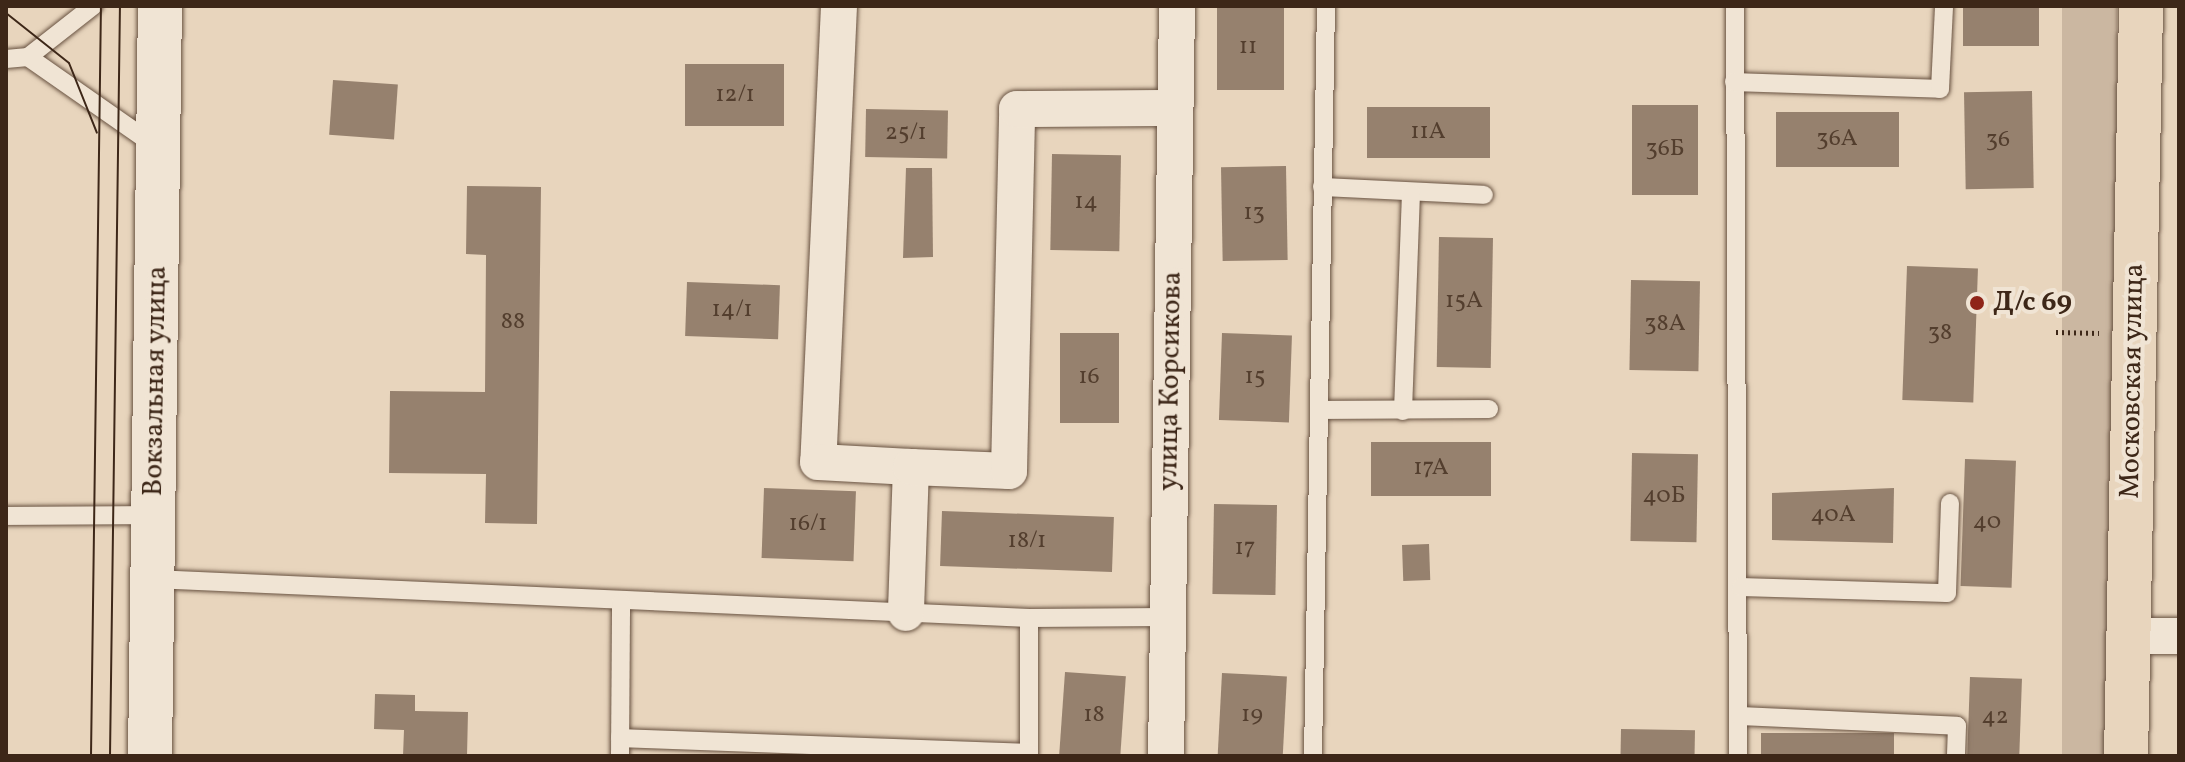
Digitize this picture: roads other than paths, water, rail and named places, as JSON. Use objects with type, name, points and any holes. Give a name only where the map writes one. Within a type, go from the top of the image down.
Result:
[{"type":"main road","name":"Вокзальная улица","points":[[150,756],[160,6]]},
{"type":"main road","name":"Московская улица","points":[[2126,756],[2141,6]]},
{"type":"street","points":[[839,6],[818,462],[1009,471],[1017,109],[1175,108]]},
{"type":"street","name":"улица Корсикова","points":[[1166,756],[1177,6]]},
{"type":"street","points":[[906,613],[911,467]]},
{"type":"street","points":[[2128,636],[2179,636]]},
{"type":"lane","points":[[6,59],[28,57],[93,6]]},
{"type":"lane","points":[[1313,756],[1326,6]]},
{"type":"lane","points":[[1735,6],[1741,587],[1738,756]]},
{"type":"lane","points":[[1734,82],[1940,89],[1944,6]]},
{"type":"lane","points":[[28,57],[159,148]]},
{"type":"lane","points":[[1322,187],[1484,195]]},
{"type":"lane","points":[[1403,411],[1411,193]]},
{"type":"lane","points":[[1321,410],[1489,409]]},
{"type":"lane","points":[[1741,587],[1947,593],[1950,503]]},
{"type":"lane","points":[[6,516],[155,515]]},
{"type":"lane","points":[[153,579],[621,603],[1029,618],[1168,617]]},
{"type":"lane","points":[[621,603],[620,747],[1029,754],[1029,618]]},
{"type":"lane","points":[[1740,716],[1957,726],[1956,756]]},
{"type":"tram line","points":[[91,756],[101,6]]},
{"type":"tram line","points":[[110,756],[120,6]]},
{"type":"tram line","points":[[6,13],[69,63],[97,133]]},
{"type":"place","name":"Д/с 69","points":[[1977,303]]}]
